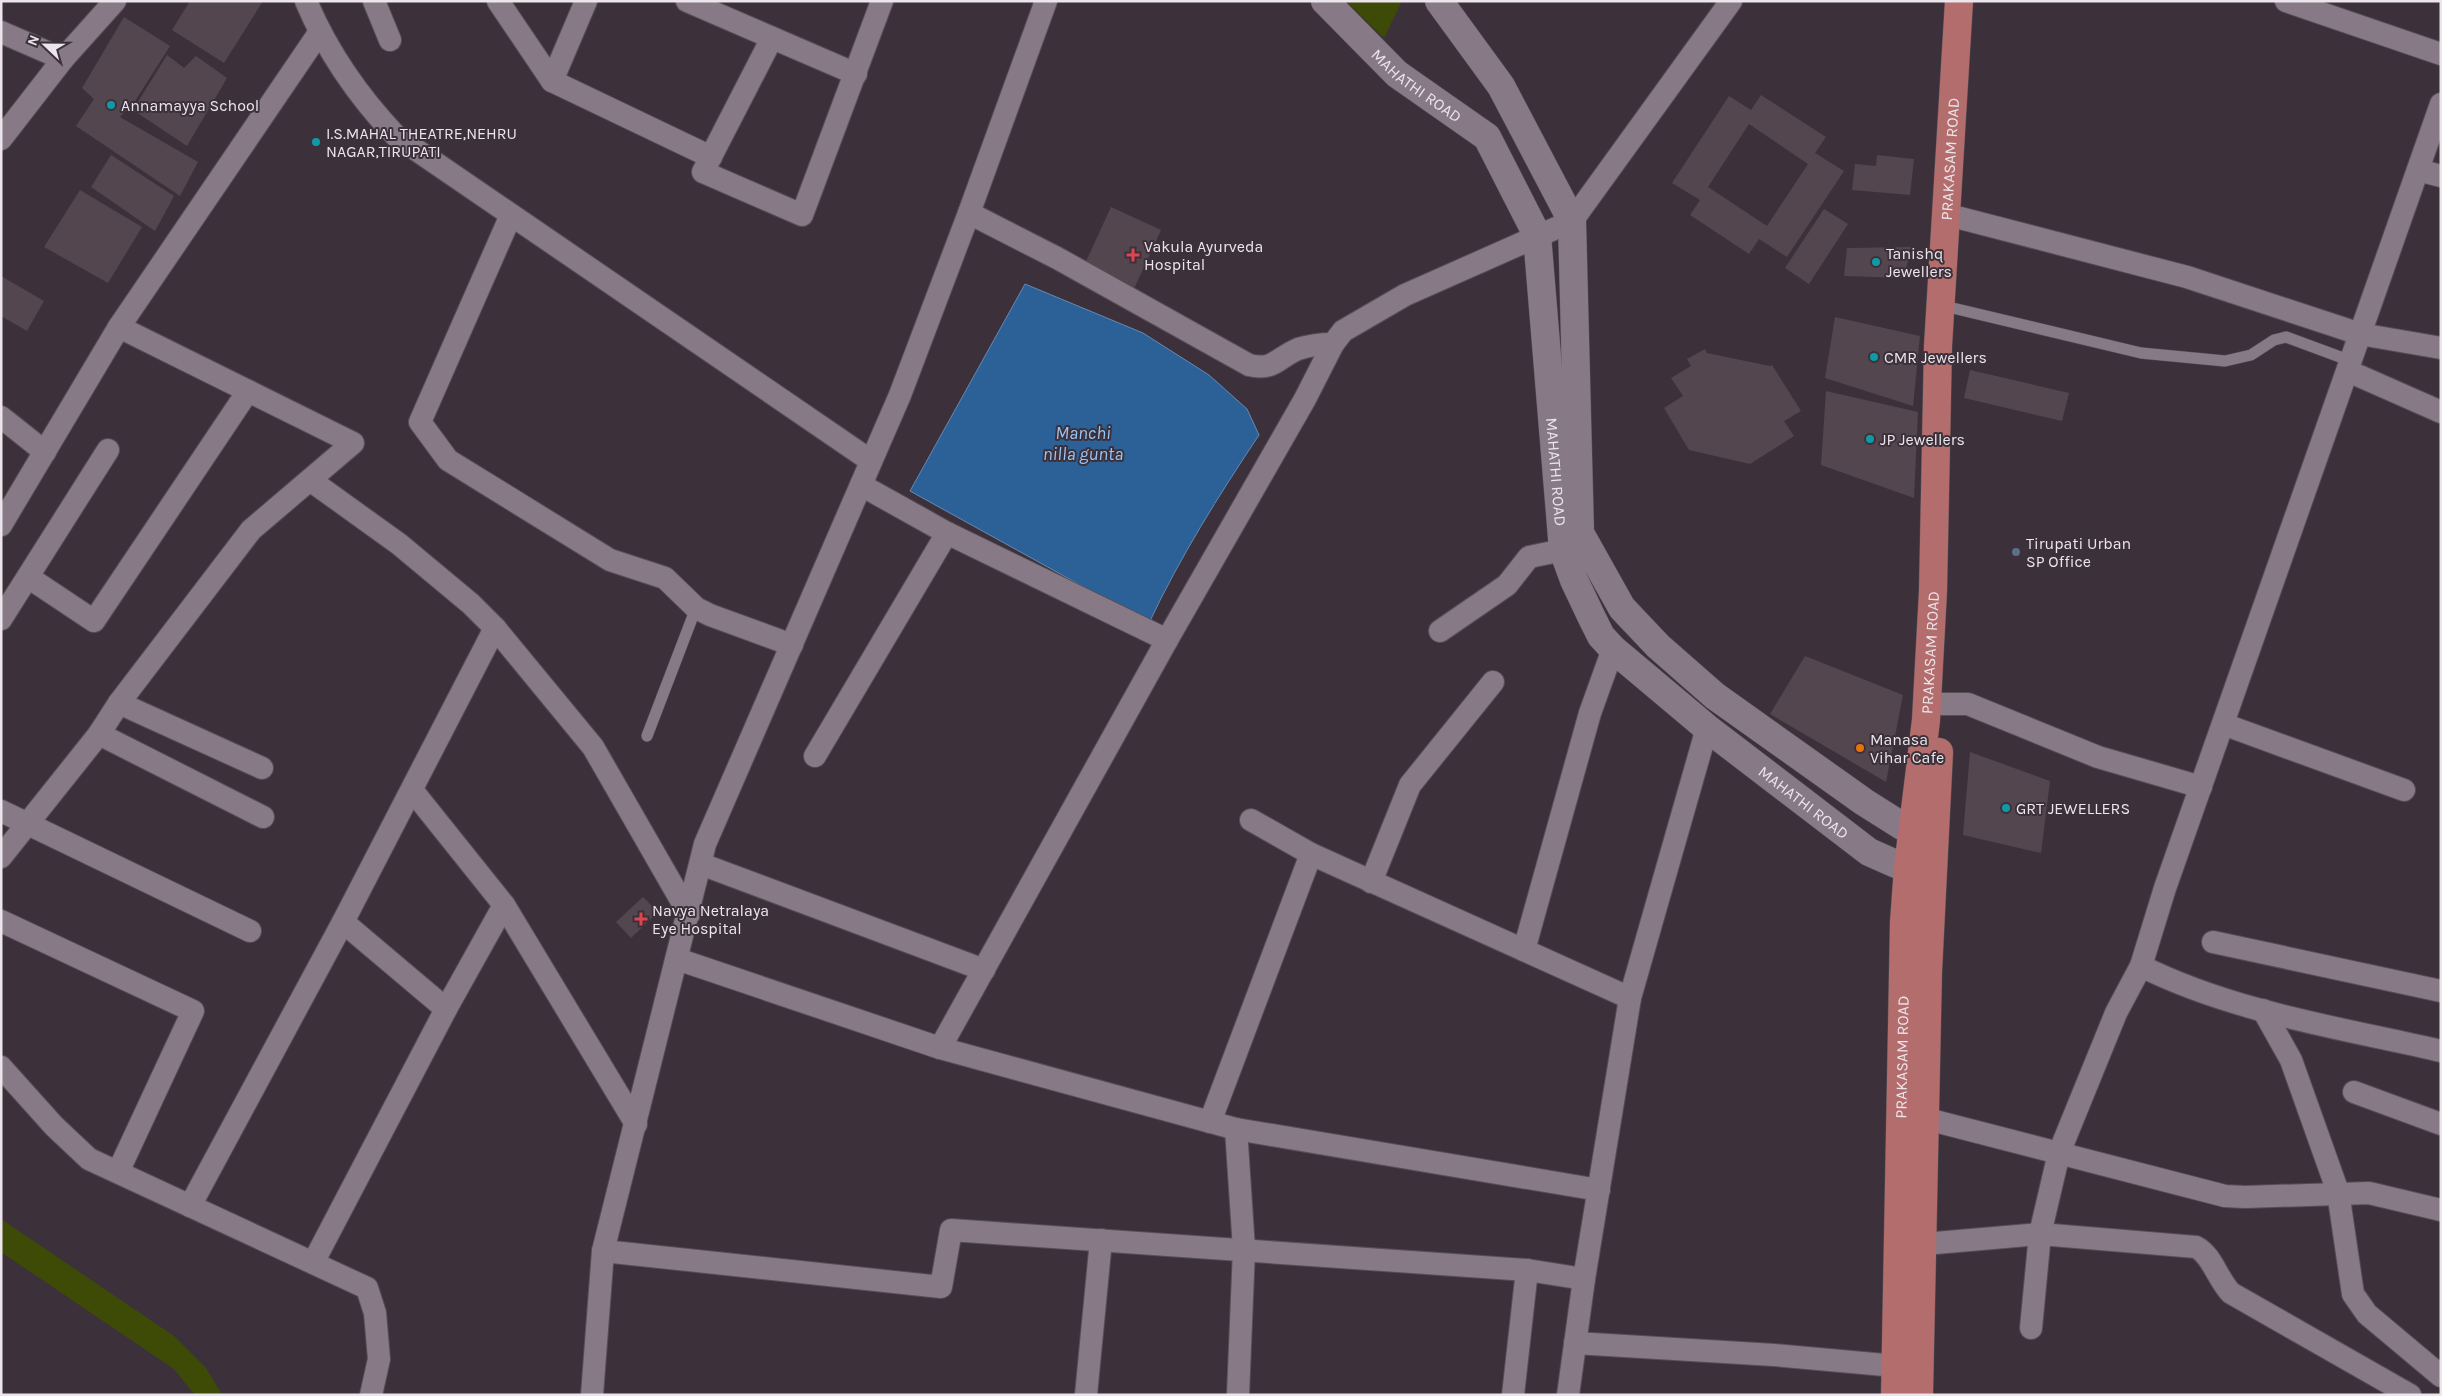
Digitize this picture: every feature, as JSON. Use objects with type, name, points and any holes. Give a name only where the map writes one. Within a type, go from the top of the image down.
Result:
[{"type":"main road","name":"PRAKASAM ROAD","points":[[1924,832],[1926,720],[1949,307],[1959,1]]},
{"type":"main road","name":"PRAKASAM ROAD","points":[[1919,1395],[1927,1119],[1920,870],[1942,704],[1951,549],[1949,307],[1960,218],[1973,1]]},
{"type":"main road","name":"PRAKASAM ROAD","points":[[1895,1395],[1904,922],[1920,870]]},
{"type":"street","points":[[1,139],[63,59],[114,1]]},
{"type":"street","points":[[374,1],[390,40]]},
{"type":"street","points":[[498,1],[552,81],[711,157]]},
{"type":"street","points":[[552,81],[586,1]]},
{"type":"street","points":[[687,1],[856,74]]},
{"type":"street","points":[[772,38],[704,172],[802,215],[882,1]]},
{"type":"street","points":[[592,1395],[603,1251],[705,844],[900,395],[970,213],[1046,1]]},
{"type":"street","name":"MAHATHI ROAD","points":[[1325,1],[1398,74],[1487,137],[1536,235],[1563,550],[1574,580],[1602,636],[1613,649],[1707,728],[1869,852],[1885,861],[1920,870]]},
{"type":"street","name":"MAHATHI ROAD","points":[[1439,1],[1501,86],[1572,221],[1580,533],[1622,608],[1658,646],[1715,696],[1864,802],[1902,826],[1924,832]]},
{"type":"street","points":[[940,1048],[1167,640],[1305,400],[1333,344],[1343,331],[1405,295],[1536,235],[1572,221],[1731,1]]},
{"type":"street","points":[[2286,1],[2441,54]]},
{"type":"street","points":[[307,2],[319,33],[371,109],[396,136],[871,461]]},
{"type":"street","points":[[1,32],[63,59]]},
{"type":"street","points":[[1,525],[120,327],[319,33]]},
{"type":"street","points":[[2031,1328],[2040,1234],[2059,1153],[2116,1013],[2141,966],[2223,724],[2418,170],[2439,116]]},
{"type":"street","points":[[2418,170],[2441,176]]},
{"type":"street","points":[[970,213],[1057,258],[1248,365],[1262,368],[1269,367],[1296,350],[1310,345],[1333,344]]},
{"type":"street","points":[[511,215],[420,422],[448,460],[610,560],[669,580],[696,608],[710,615],[792,645]]},
{"type":"street","points":[[1960,218],[2187,277],[2360,334],[2441,348]]},
{"type":"street","points":[[1,857],[99,734],[118,703],[251,530],[353,443],[120,327]]},
{"type":"street","points":[[2350,366],[2441,412]]},
{"type":"street","points":[[28,577],[94,621],[248,391]]},
{"type":"street","points":[[1,417],[45,452]]},
{"type":"street","points":[[1,619],[108,450]]},
{"type":"street","points":[[310,480],[399,544],[471,604],[495,628],[593,746],[689,914]]},
{"type":"street","points":[[861,485],[947,534],[1167,640]]},
{"type":"street","points":[[815,756],[947,534]]},
{"type":"street","points":[[1440,630],[1507,585],[1529,557],[1563,550]]},
{"type":"street","points":[[190,1206],[343,922],[495,628]]},
{"type":"street","points":[[1524,950],[1590,713],[1613,649]]},
{"type":"street","points":[[1370,882],[1410,785],[1494,682]]},
{"type":"street","points":[[118,703],[262,768]]},
{"type":"street","points":[[1942,704],[1968,704],[2098,757],[2201,787]]},
{"type":"street","points":[[2223,724],[2404,790]]},
{"type":"street","points":[[1568,1395],[1584,1279],[1630,998],[1707,728]]},
{"type":"street","points":[[99,734],[263,817]]},
{"type":"street","points":[[412,790],[504,904],[636,1124]]},
{"type":"street","points":[[1,811],[250,931]]},
{"type":"street","points":[[1251,820],[1311,854],[1370,882],[1630,998]]},
{"type":"street","points":[[1210,1122],[1311,854]]},
{"type":"street","points":[[701,864],[984,970]]},
{"type":"street","points":[[314,1261],[446,1009],[504,904]]},
{"type":"street","points":[[1,921],[193,1011],[118,1172]]},
{"type":"street","points":[[343,922],[446,1009]]},
{"type":"street","points":[[2213,942],[2441,991]]},
{"type":"street","points":[[676,959],[940,1048],[1236,1129],[1599,1190]]},
{"type":"street","points":[[2141,966],[2170,981],[2263,1010],[2441,1051]]},
{"type":"street","points":[[2263,1010],[2291,1060],[2338,1192],[2353,1294],[2367,1314],[2441,1376]]},
{"type":"street","points":[[1,1067],[54,1126],[89,1158],[190,1206],[314,1261],[367,1288],[375,1313],[379,1359],[371,1395]]},
{"type":"street","points":[[2354,1092],[2441,1124]]},
{"type":"street","points":[[1927,1119],[2225,1196],[2245,1198],[2338,1192],[2369,1193],[2441,1210]]},
{"type":"street","points":[[1236,1129],[1244,1249],[1238,1395]]},
{"type":"street","points":[[603,1251],[940,1288],[951,1230],[1526,1270],[1584,1279]]},
{"type":"street","points":[[1924,1244],[2040,1234],[2196,1247],[2202,1250],[2221,1281],[2232,1293],[2410,1395]]},
{"type":"street","points":[[1086,1395],[1101,1240]]},
{"type":"street","points":[[1514,1395],[1526,1270]]},
{"type":"street","points":[[1575,1343],[1764,1355],[1896,1366]]},
{"type":"lane","points":[[1949,307],[2141,353],[2225,361],[2251,355],[2274,340],[2286,337],[2350,366]]},
{"type":"lane","points":[[647,736],[696,608]]},
{"type":"green space","points":[[1346,1],[1402,1],[1384,38]]},
{"type":"green space","points":[[1,1219],[174,1336],[206,1368],[222,1395],[195,1395],[174,1369],[1,1252]]},
{"type":"water","name":"Manchi nilla gunta","points":[[1025,284],[1143,333],[1209,375],[1247,409],[1259,435],[1201,527],[1149,623],[910,491]]},
{"type":"building","points":[[190,1],[263,1],[224,63],[172,30]]},
{"type":"building","name":"Annamayya School","points":[[124,17],[170,46],[135,101],[120,117],[198,162],[180,196],[76,126],[94,99],[82,88]]},
{"type":"building","points":[[167,55],[184,68],[196,56],[227,78],[187,146],[133,110]]},
{"type":"building","points":[[1761,95],[1826,137],[1815,153],[1844,171],[1787,257],[1759,239],[1749,254],[1690,215],[1700,200],[1672,183],[1729,96],[1751,110]],"holes":[[[1749,124],[1808,164],[1767,226],[1708,187]]]},
{"type":"building","points":[[111,155],[174,196],[155,231],[91,187]]},
{"type":"building","points":[[1877,155],[1914,159],[1910,195],[1852,190],[1855,164],[1876,166]]},
{"type":"building","points":[[80,190],[142,227],[108,283],[44,247]]},
{"type":"building","points":[[1111,207],[1161,230],[1133,291],[1083,268]]},
{"type":"building","points":[[1824,209],[1848,224],[1809,284],[1785,268]]},
{"type":"building","name":"Tanishq Jewellers","points":[[1911,247],[1904,278],[1844,276],[1847,248]]},
{"type":"building","points":[[1,276],[44,301],[27,331],[1,316]]},
{"type":"building","name":"CMR Jewellers","points":[[1835,317],[1920,336],[1913,406],[1825,378]]},
{"type":"building","points":[[1705,349],[1707,353],[1772,365],[1801,411],[1784,421],[1794,436],[1750,464],[1689,450],[1664,408],[1683,396],[1671,378],[1691,366],[1687,359]]},
{"type":"building","points":[[1970,370],[2069,393],[2062,421],[1964,398]]},
{"type":"building","name":"JP Jewellers","points":[[1826,391],[1918,412],[1914,498],[1821,465]]},
{"type":"building","name":"Manasa Vihar Cafe","points":[[1805,656],[1903,695],[1886,782],[1770,714]]},
{"type":"building","name":"GRT JEWELLERS","points":[[1970,752],[2050,781],[2041,853],[1963,835]]},
{"type":"building","points":[[643,897],[658,912],[631,938],[616,922]]},
{"type":"place","name":"Annamayya School","points":[[111,105]]},
{"type":"place","name":"I.S.MAHAL THEATRE,NEHRU NAGAR,TIRUPATI","points":[[316,142]]},
{"type":"place","name":"Vakula Ayurveda Hospital","points":[[1133,255]]},
{"type":"place","name":"Tanishq Jewellers","points":[[1876,262]]},
{"type":"place","name":"CMR Jewellers","points":[[1874,357]]},
{"type":"place","name":"JP Jewellers","points":[[1870,439]]},
{"type":"place","name":"Tirupati Urban SP Office","points":[[2016,552]]},
{"type":"place","name":"Manasa Vihar Cafe","points":[[1860,748]]},
{"type":"place","name":"GRT JEWELLERS","points":[[2006,808]]},
{"type":"place","name":"Navya Netralaya Eye Hospital","points":[[641,919]]}]
